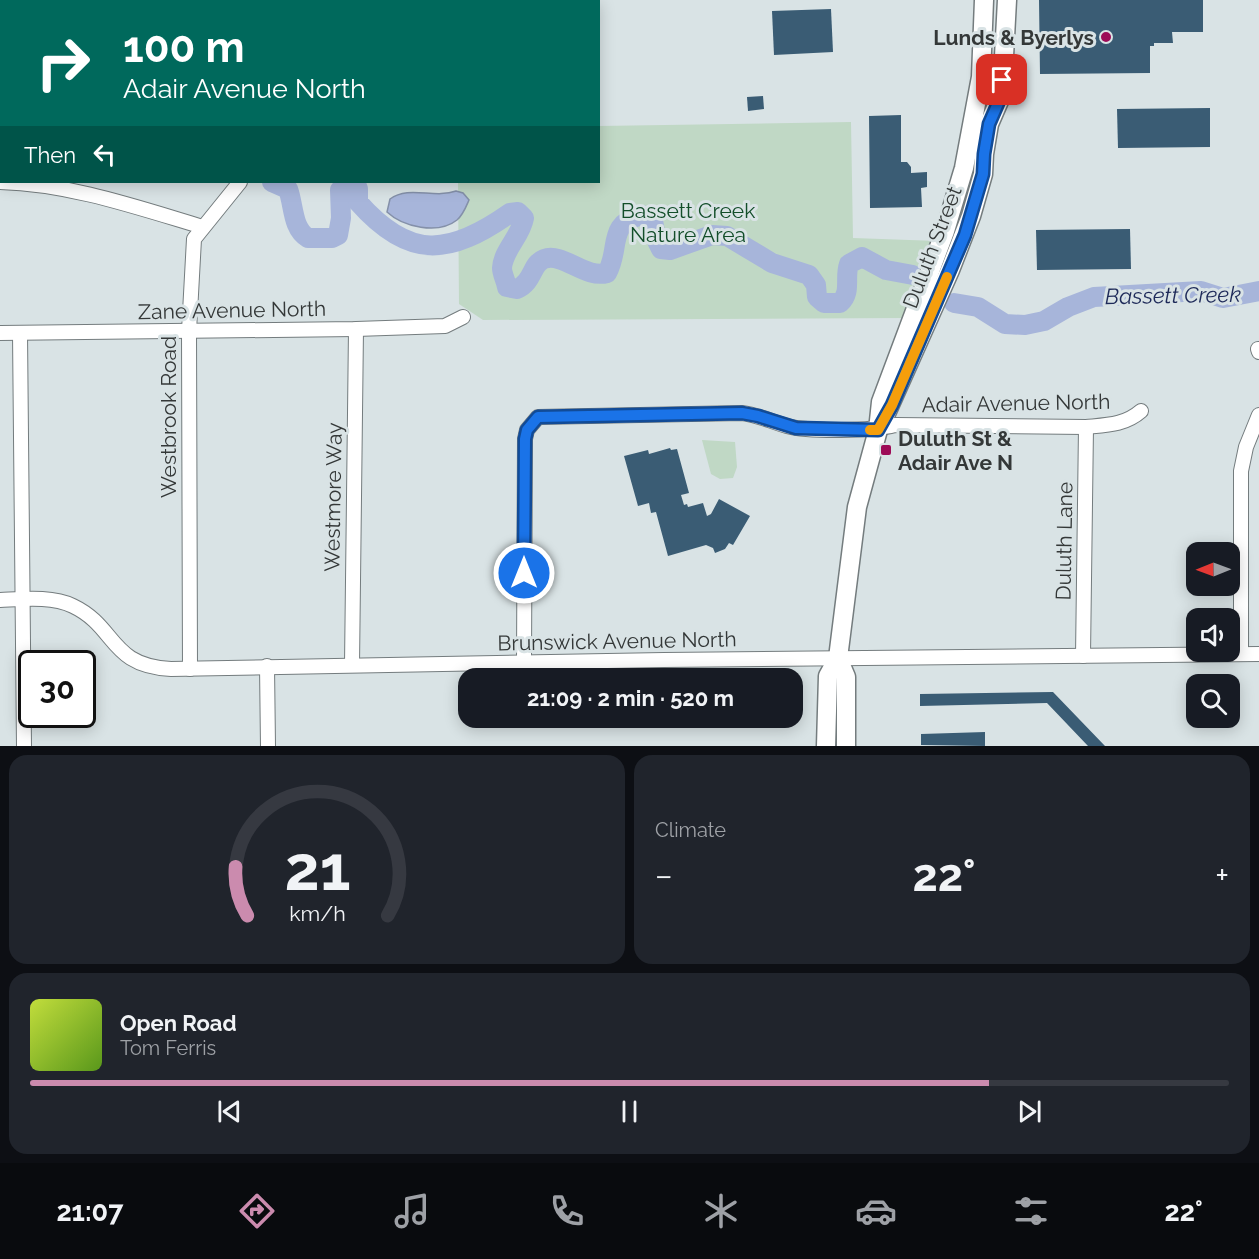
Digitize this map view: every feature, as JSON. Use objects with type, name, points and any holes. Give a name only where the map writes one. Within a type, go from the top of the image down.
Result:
[{"type":"street","name":"Duluth Street","points":[[826,746],[828,676],[838,658],[857,507],[878,430],[880,402],[939,247],[964,168],[981,77],[984,0]]},
{"type":"street","name":"Duluth Street","points":[[878,430],[892,405],[965,235],[983,174],[989,124],[1002,94],[1007,0]]},
{"type":"street","points":[[13,183],[52,186],[88,193],[203,227]]},
{"type":"street","name":"Westbrook Road","points":[[190,669],[189,331],[194,239],[239,183]]},
{"type":"street","name":"Zane Avenue North","points":[[0,333],[444,326],[463,317]]},
{"type":"street","name":"Westmore Way","points":[[352,665],[356,329]]},
{"type":"street","points":[[20,333],[24,746]]},
{"type":"street","name":"Adair Avenue North","points":[[524,662],[525,439],[532,422],[538,417],[742,413],[796,428],[878,430],[895,425],[1086,427],[1112,425],[1131,420],[1141,411]]},
{"type":"street","points":[[1241,654],[1240,471],[1246,447],[1259,415]]},
{"type":"street","name":"Duluth Lane","points":[[1083,656],[1086,427]]},
{"type":"street","name":"Brunswick Avenue North","points":[[0,600],[58,601],[78,609],[95,622],[127,657],[156,668],[1259,654]]},
{"type":"street","name":"Duluth Street","points":[[838,658],[846,677],[846,746]]},
{"type":"street","points":[[267,666],[268,746]]},
{"type":"green space","name":"Bassett Creek Nature Area","points":[[851,122],[853,238],[938,241],[905,318],[483,320],[459,304],[458,183],[600,183],[600,126]]},
{"type":"green space","points":[[702,440],[735,442],[737,467],[733,478],[720,479],[711,474]]},
{"type":"water","points":[[456,191],[463,193],[469,200],[461,216],[449,225],[431,228],[411,225],[387,212],[390,199],[397,195],[413,192],[439,194]]},
{"type":"building","name":"Lunds & Byerlys","points":[[1039,0],[1203,0],[1203,32],[1172,32],[1173,43],[1154,43],[1154,46],[1150,46],[1150,73],[1040,74]]},
{"type":"building","points":[[831,9],[833,52],[774,55],[772,11]]},
{"type":"building","points":[[763,96],[764,109],[748,111],[747,97]]},
{"type":"building","points":[[1210,108],[1210,147],[1118,148],[1117,109]]},
{"type":"building","points":[[901,115],[901,162],[907,162],[911,167],[911,173],[927,172],[927,187],[921,188],[922,207],[870,208],[869,116]]},
{"type":"building","points":[[1130,229],[1131,269],[1037,270],[1036,230]]},
{"type":"building","points":[[670,448],[671,450],[677,449],[689,493],[681,495],[684,505],[687,504],[688,507],[703,503],[707,516],[711,514],[719,499],[750,516],[733,545],[729,543],[725,549],[715,553],[713,548],[706,545],[668,556],[656,512],[651,513],[649,503],[638,506],[624,456],[648,450],[649,454]]},
{"type":"building","points":[[1053,692],[1105,746],[1088,746],[1047,703],[920,706],[920,694]]},
{"type":"building","points":[[985,732],[985,746],[921,745],[921,734]]},
{"type":"waterway","name":"Bassett Creek","points":[[274,183],[288,189],[296,223],[308,238],[332,238],[338,235],[341,218],[340,190],[349,183]]},
{"type":"waterway","name":"Bassett Creek","points":[[355,183],[358,202],[377,221],[395,234],[412,242],[430,245],[449,244],[468,238],[510,213],[518,212],[524,218],[505,255],[502,268],[507,287],[517,289],[527,282],[537,265],[544,259],[559,259],[591,272],[607,273],[616,238],[623,224],[642,215],[653,221],[661,249],[670,250],[712,235],[727,236],[772,263],[809,275],[816,285],[817,297],[824,303],[840,303],[844,299],[849,264],[862,257],[886,270],[913,275]]},
{"type":"waterway","name":"Bassett Creek","points":[[954,303],[978,307],[1005,324],[1025,325],[1044,321],[1068,307],[1094,297],[1201,291],[1223,298],[1259,291]]},
{"type":"slow traffic","points":[[870,430],[878,430],[892,405],[947,277]]},
{"type":"place","name":"Lunds & Byerlys","points":[[1106,37]]},
{"type":"place","name":"Duluth St & Adair Ave N","points":[[886,450]]},
{"type":"route","points":[[524,573],[525,439],[527,430],[538,417],[742,413],[796,428],[878,430],[892,405],[965,235],[983,174],[989,124],[1002,94],[1002,80]]}]
